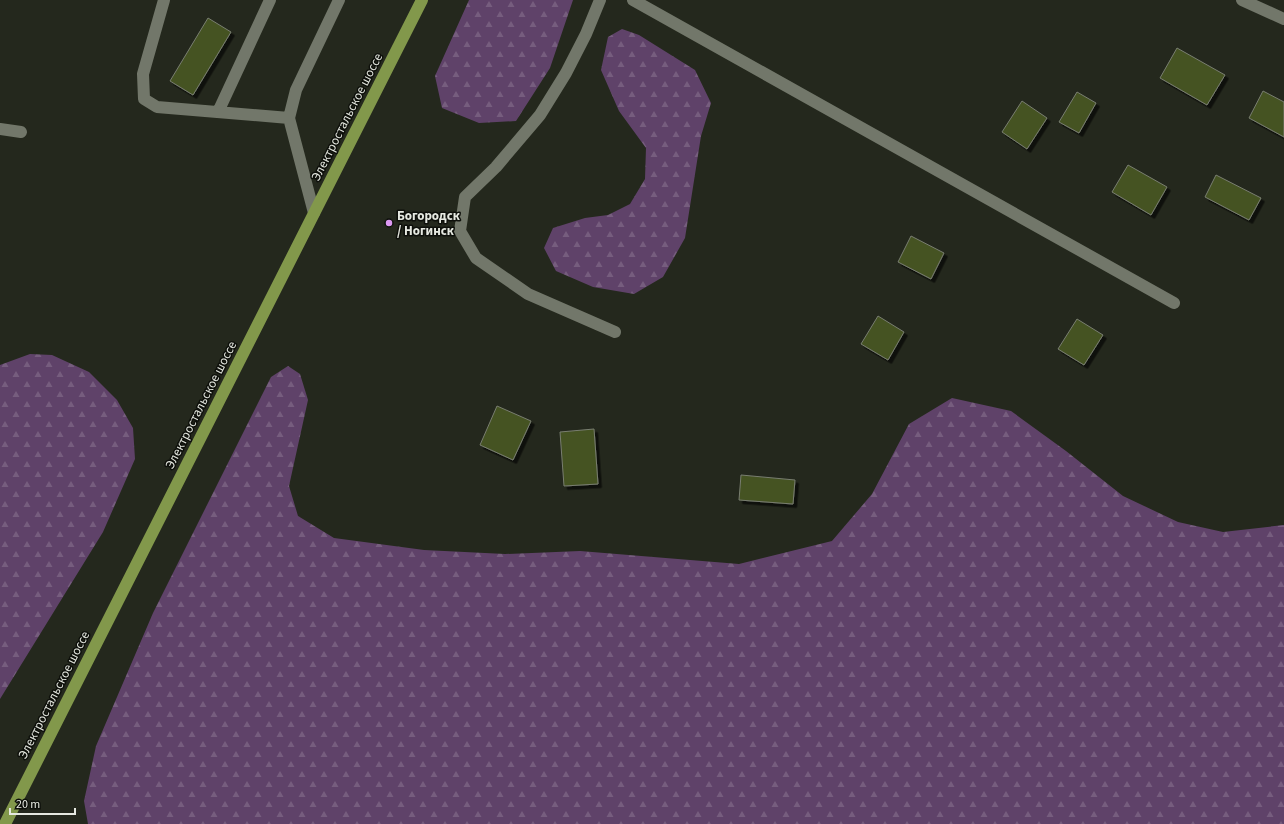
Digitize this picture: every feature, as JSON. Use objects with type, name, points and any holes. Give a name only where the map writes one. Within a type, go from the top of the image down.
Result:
[{"type":"main road","name":"Электростальское шоссе","points":[[5,824],[422,0]]},
{"type":"street","points":[[164,0],[143,74],[144,98],[157,107],[289,118]]},
{"type":"street","points":[[218,112],[270,0]]},
{"type":"street","points":[[314,213],[289,118],[296,90],[339,0]]},
{"type":"street","points":[[600,0],[586,34],[570,66],[540,115],[496,167],[465,197],[460,231],[476,258],[528,294],[615,332]]},
{"type":"street","points":[[632,0],[1174,304]]},
{"type":"street","points":[[1242,0],[1284,19]]},
{"type":"street","points":[[0,129],[21,132]]},
{"type":"green space","points":[[469,0],[573,0],[550,68],[516,121],[479,123],[442,108],[435,76]]},
{"type":"green space","points":[[622,29],[639,35],[695,70],[711,103],[701,136],[685,238],[663,277],[634,294],[593,287],[556,271],[544,248],[553,228],[585,218],[608,215],[630,204],[645,179],[646,148],[619,111],[601,70],[608,37]]},
{"type":"green space","points":[[30,354],[52,355],[89,372],[117,400],[133,428],[135,459],[103,532],[0,699],[0,365]]},
{"type":"green space","points":[[288,366],[300,374],[308,400],[289,486],[298,516],[334,538],[424,550],[505,554],[580,551],[739,564],[832,541],[872,494],[909,424],[952,398],[1011,411],[1066,451],[1123,496],[1178,522],[1223,532],[1284,525],[1284,824],[88,824],[84,801],[96,746],[153,613],[271,377]]},
{"type":"building","points":[[208,18],[231,32],[193,95],[170,81]]},
{"type":"building","points":[[1177,48],[1225,75],[1207,105],[1160,78]]},
{"type":"building","points":[[1263,91],[1284,102],[1284,137],[1249,118]]},
{"type":"building","points":[[1077,92],[1096,103],[1079,133],[1059,122]]},
{"type":"building","points":[[1022,101],[1047,118],[1027,149],[1002,132]]},
{"type":"building","points":[[1128,165],[1167,187],[1151,215],[1112,192]]},
{"type":"building","points":[[1216,175],[1261,198],[1249,220],[1205,197]]},
{"type":"building","points":[[911,236],[944,253],[931,279],[898,262]]},
{"type":"building","points":[[878,316],[904,332],[888,360],[861,344]]},
{"type":"building","points":[[1077,319],[1103,335],[1084,365],[1058,349]]},
{"type":"building","points":[[497,406],[531,421],[513,460],[480,445]]},
{"type":"building","points":[[594,429],[598,484],[564,486],[560,432]]},
{"type":"building","points":[[741,475],[795,480],[793,504],[739,500]]},
{"type":"place","name":"Богородск / Ногинск","points":[[389,223]]}]
